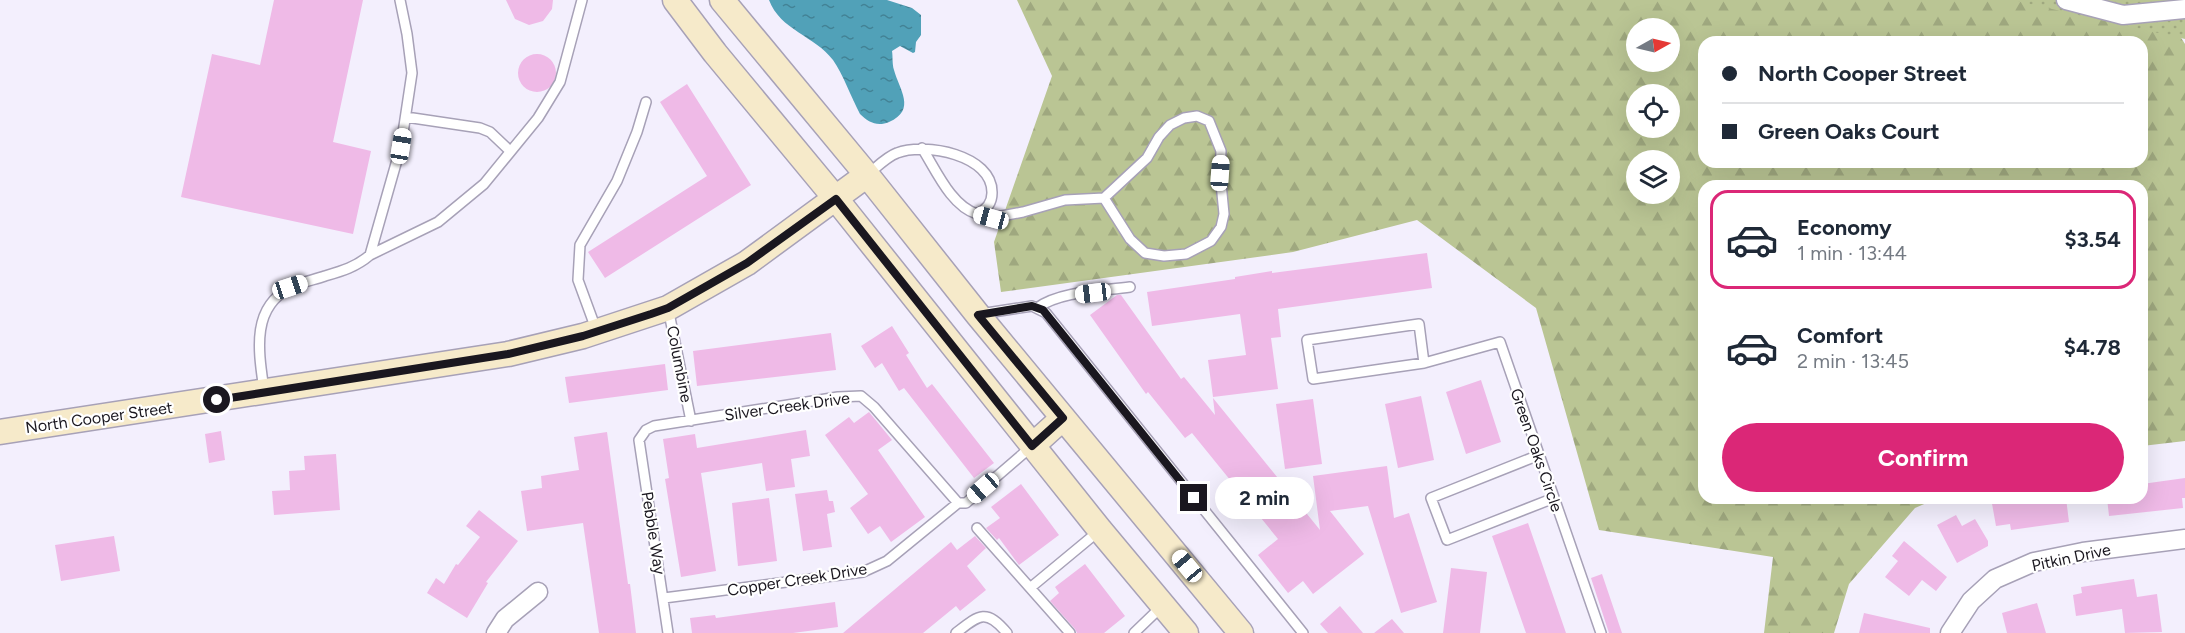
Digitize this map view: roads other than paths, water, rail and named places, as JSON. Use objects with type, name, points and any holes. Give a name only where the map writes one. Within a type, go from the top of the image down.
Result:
[{"type":"main road","points":[[675,0],[715,53],[836,199],[1032,446],[1186,633]]},
{"type":"main road","points":[[722,0],[1241,633]]},
{"type":"main road","name":"North Cooper Street","points":[[0,432],[508,354],[597,332],[668,308],[747,263],[867,175]]},
{"type":"main road","points":[[1032,446],[1063,418]]},
{"type":"street","points":[[2066,0],[2123,15],[2185,9]]},
{"type":"street","name":"Pitkin Drive","points":[[1950,633],[1971,601],[1995,579],[2034,562],[2084,552],[2185,539]]},
{"type":"street","points":[[496,633],[505,619],[538,592]]},
{"type":"lane","points":[[370,255],[401,146],[412,73],[400,0]]},
{"type":"lane","points":[[264,393],[259,351],[261,320],[273,299],[290,287],[358,266],[370,255],[438,222],[484,184],[538,118],[560,82],[582,0]]},
{"type":"lane","points":[[597,332],[578,280],[580,245],[617,181],[637,132],[646,102]]},
{"type":"lane","points":[[922,148],[965,210],[991,218],[1065,200],[1104,198],[1147,158],[1170,124],[1197,116],[1209,121],[1221,151],[1220,173],[1224,214],[1221,227],[1210,241],[1186,254],[1164,256],[1145,253],[1130,239],[1104,198]]},
{"type":"lane","points":[[406,117],[480,128],[490,132],[510,151]]},
{"type":"lane","points":[[867,175],[894,154],[922,148],[969,159],[984,169],[992,186],[992,199],[986,210],[977,214]]},
{"type":"lane","points":[[1037,308],[1045,302],[1062,296],[1130,287]]},
{"type":"lane","points":[[978,315],[1032,306],[1046,314],[1303,633]]},
{"type":"lane","name":"Columbine","points":[[668,308],[691,420]]},
{"type":"lane","points":[[1419,324],[1424,363],[1313,379],[1307,340],[1419,324]]},
{"type":"lane","name":"Green Oaks Circle","points":[[1424,363],[1500,342],[1601,633]]},
{"type":"lane","name":"Silver Creek Drive","points":[[643,434],[654,426],[838,397],[861,396],[874,407],[958,503]]},
{"type":"lane","name":"Pebble Way","points":[[643,434],[639,440],[668,633]]},
{"type":"lane","name":"Copper Creek Drive","points":[[664,598],[863,572],[887,561],[958,503],[966,503],[1032,446]]},
{"type":"lane","points":[[1539,455],[1431,498],[1447,540],[1554,498]]},
{"type":"lane","points":[[977,528],[1070,633]]},
{"type":"lane","points":[[1030,588],[1100,530]]},
{"type":"lane","points":[[1134,633],[1163,605]]},
{"type":"lane","points":[[956,633],[975,617],[989,617],[998,622],[1008,633]]},
{"type":"water","points":[[769,0],[887,0],[912,8],[921,15],[921,35],[916,42],[915,52],[900,46],[892,51],[893,68],[904,99],[902,111],[897,117],[881,124],[873,123],[863,117],[833,60],[826,52],[781,19]]}]
